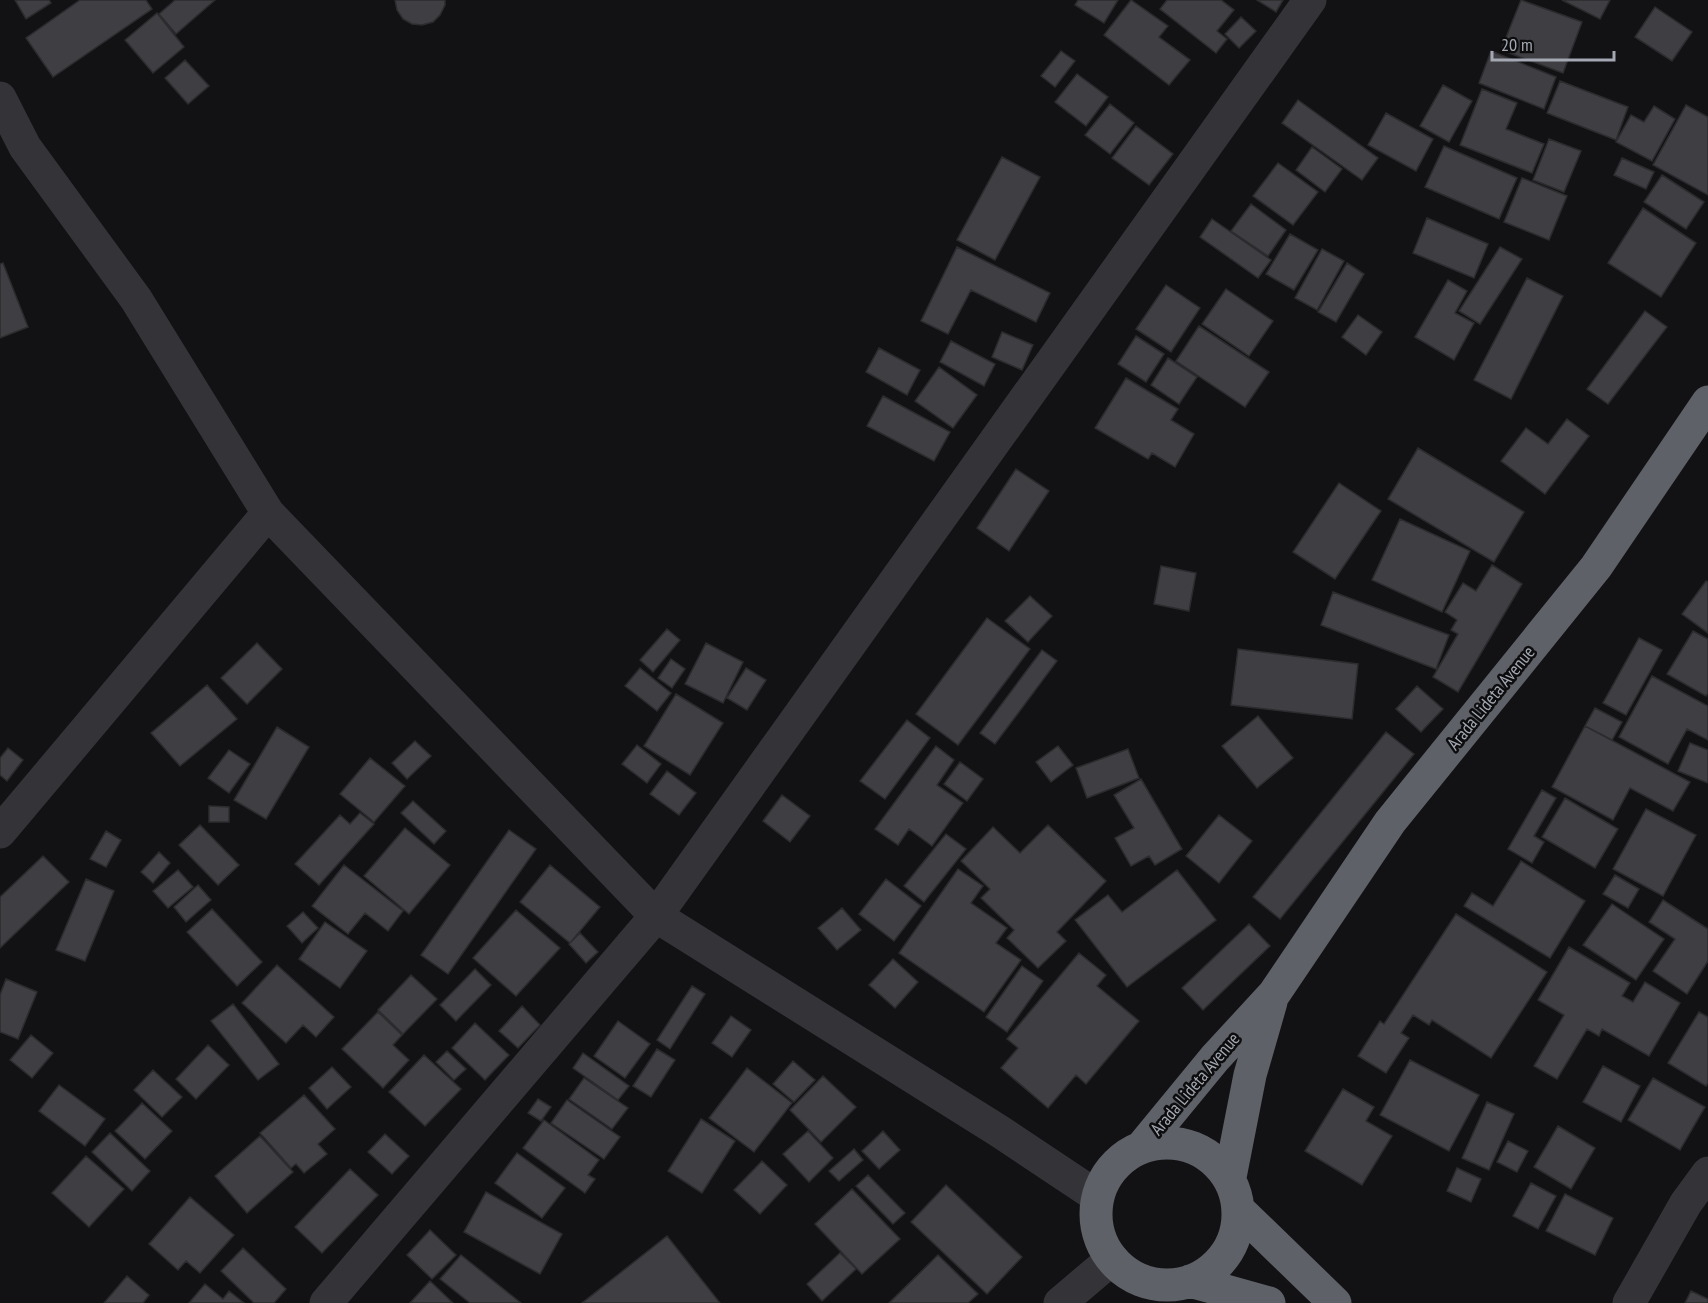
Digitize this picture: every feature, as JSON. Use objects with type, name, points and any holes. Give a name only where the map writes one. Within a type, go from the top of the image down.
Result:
[{"type":"highway","name":"Arada Lideta Avenue","points":[[1274,994],[1250,1075],[1230,1177],[1239,1210],[1232,1246],[1214,1268],[1190,1281],[1161,1285],[1134,1277],[1112,1258],[1101,1240],[1095,1218],[1098,1197],[1112,1167],[1140,1148],[1215,1058],[1274,994],[1390,822],[1596,567],[1708,402]]},
{"type":"highway","name":"Arada Lideta Avenue","points":[[1140,1148],[1172,1142],[1205,1152],[1230,1177]]},
{"type":"highway","points":[[1239,1210],[1335,1303]]},
{"type":"highway","name":"Arada Lideta Avenue","points":[[1190,1281],[1269,1303]]},
{"type":"street","points":[[326,1303],[656,916],[1310,0]]},
{"type":"street","points":[[0,98],[25,147],[136,299],[268,513],[656,916],[999,1131],[1098,1197]]},
{"type":"street","points":[[0,832],[268,513]]},
{"type":"street","points":[[1629,1303],[1686,1203],[1708,1173]]},
{"type":"street","points":[[1060,1303],[1112,1258]]},
{"type":"building","points":[[15,0],[49,0],[51,3],[26,19]]},
{"type":"building","points":[[80,0],[146,0],[152,9],[53,77],[26,38]]},
{"type":"building","points":[[175,0],[215,0],[176,34],[159,14]]},
{"type":"building","points":[[395,0],[445,0],[445,5],[433,22],[422,25],[412,24],[403,19],[397,10]]},
{"type":"building","points":[[1078,0],[1118,0],[1104,23],[1075,5]]},
{"type":"building","points":[[1131,0],[1168,26],[1159,37],[1190,60],[1169,85],[1104,35]]},
{"type":"building","points":[[1167,0],[1221,0],[1234,10],[1217,31],[1227,39],[1216,53],[1160,9]]},
{"type":"building","points":[[1257,0],[1283,0],[1276,12]]},
{"type":"building","points":[[1521,0],[1582,22],[1563,73],[1501,50]]},
{"type":"building","points":[[1562,0],[1610,0],[1600,19]]},
{"type":"building","points":[[1655,7],[1692,32],[1672,61],[1635,37]]},
{"type":"building","points":[[157,13],[184,47],[153,73],[125,40]]},
{"type":"building","points":[[1241,17],[1256,31],[1239,48],[1225,34]]},
{"type":"building","points":[[1061,51],[1075,61],[1055,87],[1041,76]]},
{"type":"building","points":[[1491,51],[1556,77],[1544,109],[1479,83]]},
{"type":"building","points":[[185,60],[209,86],[188,104],[165,78]]},
{"type":"building","points":[[1077,74],[1108,97],[1086,126],[1055,102]]},
{"type":"building","points":[[1560,81],[1628,107],[1616,140],[1547,113]]},
{"type":"building","points":[[1443,85],[1472,101],[1449,142],[1420,126]]},
{"type":"building","points":[[1482,89],[1517,103],[1506,129],[1544,144],[1532,173],[1460,145]]},
{"type":"building","points":[[1298,100],[1378,158],[1362,180],[1282,123]]},
{"type":"building","points":[[1110,104],[1134,123],[1110,154],[1085,135]]},
{"type":"building","points":[[1686,105],[1708,117],[1708,195],[1653,165]]},
{"type":"building","points":[[1654,106],[1675,119],[1652,161],[1616,142],[1631,115],[1644,122]]},
{"type":"building","points":[[1386,113],[1433,139],[1416,171],[1368,145]]},
{"type":"building","points":[[1136,126],[1173,154],[1149,185],[1112,158]]},
{"type":"building","points":[[1549,139],[1581,151],[1564,192],[1533,180]]},
{"type":"building","points":[[1444,146],[1517,178],[1499,219],[1425,187]]},
{"type":"building","points":[[1312,147],[1342,169],[1325,192],[1296,170]]},
{"type":"building","points":[[1002,157],[1040,177],[995,260],[957,240]]},
{"type":"building","points":[[1622,158],[1654,172],[1646,189],[1614,175]]},
{"type":"building","points":[[1278,163],[1318,192],[1293,225],[1253,196]]},
{"type":"building","points":[[1662,175],[1704,202],[1686,229],[1644,202]]},
{"type":"building","points":[[1522,178],[1567,196],[1549,240],[1504,222]]},
{"type":"building","points":[[1251,204],[1286,230],[1268,256],[1231,231]]},
{"type":"building","points":[[1643,208],[1696,243],[1661,297],[1608,263]]},
{"type":"building","points":[[1427,218],[1488,244],[1474,278],[1413,253]]},
{"type":"building","points":[[1212,219],[1271,260],[1258,278],[1200,237]]},
{"type":"building","points":[[1290,234],[1318,250],[1294,290],[1266,274]]},
{"type":"building","points":[[957,247],[1050,293],[1036,322],[971,290],[948,334],[921,321]]},
{"type":"building","points":[[1500,247],[1522,259],[1480,324],[1459,311]]},
{"type":"building","points":[[1322,249],[1344,261],[1317,310],[1295,298]]},
{"type":"building","points":[[3,263],[28,327],[0,338],[0,264]]},
{"type":"building","points":[[1347,263],[1364,274],[1336,322],[1318,312]]},
{"type":"building","points":[[1527,278],[1563,296],[1511,399],[1474,380]]},
{"type":"building","points":[[1448,280],[1467,291],[1455,313],[1474,323],[1454,360],[1415,337]]},
{"type":"building","points":[[1166,285],[1200,308],[1171,352],[1136,329]]},
{"type":"building","points":[[1226,289],[1273,321],[1249,356],[1202,324]]},
{"type":"building","points":[[1645,311],[1667,327],[1608,404],[1587,389]]},
{"type":"building","points":[[1358,315],[1382,332],[1366,355],[1342,337]]},
{"type":"building","points":[[1199,326],[1269,372],[1245,407],[1176,361]]},
{"type":"building","points":[[1002,332],[1033,345],[1022,370],[992,357]]},
{"type":"building","points":[[1136,336],[1164,354],[1146,382],[1118,364]]},
{"type":"building","points":[[951,341],[995,364],[984,386],[940,362]]},
{"type":"building","points":[[879,348],[920,370],[907,395],[866,372]]},
{"type":"building","points":[[1168,358],[1197,377],[1179,404],[1151,385]]},
{"type":"building","points":[[939,367],[977,395],[953,428],[915,401]]},
{"type":"building","points":[[1126,378],[1178,409],[1171,420],[1194,434],[1175,467],[1152,453],[1148,459],[1095,428]]},
{"type":"building","points":[[883,396],[950,432],[934,461],[867,426]]},
{"type":"building","points":[[1567,419],[1589,436],[1545,494],[1501,461],[1526,428],[1548,444]]},
{"type":"building","points":[[1418,448],[1524,512],[1494,562],[1388,499]]},
{"type":"building","points":[[1016,469],[1049,491],[1009,551],[977,528]]},
{"type":"building","points":[[1339,483],[1381,511],[1335,579],[1293,552]]},
{"type":"building","points":[[1400,519],[1470,551],[1442,612],[1372,580]]},
{"type":"building","points":[[1492,565],[1522,584],[1458,692],[1433,677],[1458,634],[1451,630],[1457,620],[1445,612],[1463,583],[1476,591]]},
{"type":"building","points":[[1161,566],[1196,573],[1189,611],[1154,604]]},
{"type":"building","points":[[1706,581],[1708,582],[1708,633],[1682,614]]},
{"type":"building","points":[[1333,592],[1449,635],[1436,669],[1321,625]]},
{"type":"building","points":[[1030,596],[1052,616],[1028,642],[1005,621]]},
{"type":"building","points":[[987,618],[1030,649],[958,745],[916,714]]},
{"type":"building","points":[[667,629],[680,640],[653,672],[640,660]]},
{"type":"building","points":[[1693,631],[1708,639],[1708,693],[1706,696],[1667,674]]},
{"type":"building","points":[[1639,638],[1662,650],[1626,715],[1603,703]]},
{"type":"building","points":[[257,643],[282,669],[247,704],[221,678]]},
{"type":"building","points":[[706,643],[743,662],[723,703],[685,684]]},
{"type":"building","points":[[1238,649],[1358,664],[1352,719],[1231,705]]},
{"type":"building","points":[[1042,650],[1057,661],[995,744],[980,733]]},
{"type":"building","points":[[671,659],[685,669],[672,688],[658,678]]},
{"type":"building","points":[[640,668],[671,693],[657,711],[625,686]]},
{"type":"building","points":[[746,668],[766,680],[747,710],[727,698]]},
{"type":"building","points":[[1652,676],[1708,706],[1708,740],[1687,729],[1668,764],[1619,737]]},
{"type":"building","points":[[207,685],[237,719],[180,766],[151,733]]},
{"type":"building","points":[[1417,686],[1443,709],[1421,732],[1396,709]]},
{"type":"building","points":[[676,694],[723,723],[690,775],[644,746]]},
{"type":"building","points":[[1595,708],[1622,722],[1612,740],[1585,726]]},
{"type":"building","points":[[1258,716],[1293,758],[1257,788],[1222,746]]},
{"type":"building","points":[[907,720],[930,738],[885,799],[860,781]]},
{"type":"building","points":[[1585,726],[1690,782],[1673,811],[1630,788],[1613,820],[1552,787]]},
{"type":"building","points":[[277,727],[309,747],[266,819],[234,800]]},
{"type":"building","points":[[1386,732],[1414,754],[1280,919],[1253,897]]},
{"type":"building","points":[[415,741],[431,756],[407,779],[392,763]]},
{"type":"building","points":[[1690,743],[1708,750],[1708,783],[1678,771]]},
{"type":"building","points":[[637,745],[661,764],[647,783],[622,764]]},
{"type":"building","points":[[936,746],[954,760],[937,785],[963,803],[932,846],[909,829],[898,845],[875,829]]},
{"type":"building","points":[[1058,746],[1073,765],[1051,782],[1036,762]]},
{"type":"building","points":[[8,748],[23,760],[7,781],[0,775],[0,758]]},
{"type":"building","points":[[1128,749],[1139,778],[1087,798],[1076,768]]},
{"type":"building","points":[[229,750],[250,764],[229,793],[208,778]]},
{"type":"building","points":[[370,758],[405,786],[374,822],[340,794]]},
{"type":"building","points":[[960,762],[983,779],[967,801],[944,784]]},
{"type":"building","points":[[667,771],[696,793],[679,815],[650,794]]},
{"type":"building","points":[[1141,779],[1182,849],[1155,865],[1149,856],[1131,866],[1115,838],[1134,828],[1114,795]]},
{"type":"building","points":[[1542,790],[1556,798],[1534,836],[1544,842],[1532,863],[1508,849]]},
{"type":"building","points":[[782,795],[810,816],[790,842],[763,821]]},
{"type":"building","points":[[1565,798],[1618,829],[1595,868],[1542,837]]},
{"type":"building","points":[[413,801],[446,831],[434,844],[401,813]]},
{"type":"building","points":[[209,806],[229,807],[229,822],[209,822]]},
{"type":"building","points":[[1646,809],[1696,835],[1663,896],[1613,869]]},
{"type":"building","points":[[360,813],[374,824],[319,885],[295,864],[340,815],[350,824]]},
{"type":"building","points":[[1219,815],[1252,841],[1219,883],[1186,856]]},
{"type":"building","points":[[200,825],[239,865],[218,885],[179,845]]},
{"type":"building","points":[[1048,825],[1106,881],[1057,932],[1066,941],[1038,968],[1007,938],[1014,930],[981,898],[990,889],[961,861],[993,827],[1020,853]]},
{"type":"building","points":[[405,828],[450,865],[409,914],[364,876]]},
{"type":"building","points":[[509,830],[536,849],[448,974],[421,955]]},
{"type":"building","points":[[106,831],[121,840],[106,867],[90,859]]},
{"type":"building","points":[[946,834],[966,849],[924,902],[904,886]]},
{"type":"building","points":[[159,852],[170,863],[153,883],[141,872]]},
{"type":"building","points":[[43,856],[69,882],[0,948],[0,897]]},
{"type":"building","points":[[1521,861],[1585,901],[1550,958],[1464,906],[1472,893],[1493,906]]},
{"type":"building","points":[[344,865],[403,911],[388,931],[365,913],[348,934],[312,906]]},
{"type":"building","points":[[550,865],[600,907],[570,943],[520,902]]},
{"type":"building","points":[[958,869],[983,886],[971,903],[1007,928],[996,943],[1021,960],[984,1012],[899,953]]},
{"type":"building","points":[[178,870],[193,887],[168,908],[153,891]]},
{"type":"building","points":[[1177,870],[1216,920],[1127,987],[1075,920],[1108,895],[1122,912]]},
{"type":"building","points":[[1615,875],[1639,889],[1628,908],[1603,894]]},
{"type":"building","points":[[86,879],[114,891],[85,961],[56,950]]},
{"type":"building","points":[[886,879],[921,906],[894,941],[859,914]]},
{"type":"building","points":[[198,885],[211,900],[186,922],[174,907]]},
{"type":"building","points":[[1663,900],[1708,929],[1708,961],[1687,994],[1653,971],[1675,939],[1649,922]]},
{"type":"building","points":[[1612,904],[1664,939],[1636,980],[1583,945]]},
{"type":"building","points":[[842,908],[861,930],[837,950],[818,928]]},
{"type":"building","points":[[212,909],[262,962],[237,986],[187,932]]},
{"type":"building","points":[[516,910],[560,948],[516,996],[473,958]]},
{"type":"building","points":[[303,912],[318,928],[302,943],[287,926]]},
{"type":"building","points":[[1456,914],[1547,972],[1491,1058],[1432,1020],[1429,1025],[1413,1015],[1401,1033],[1409,1038],[1386,1073],[1358,1056],[1380,1021],[1384,1024]]},
{"type":"building","points":[[325,922],[367,951],[340,988],[299,959]]},
{"type":"building","points":[[1249,924],[1270,946],[1203,1010],[1182,988]]},
{"type":"building","points":[[580,933],[598,952],[586,963],[569,944]]},
{"type":"building","points":[[1569,947],[1630,983],[1622,996],[1633,1002],[1645,982],[1680,1003],[1649,1056],[1602,1029],[1599,1036],[1587,1029],[1557,1079],[1534,1066],[1564,1015],[1538,1000]]},
{"type":"building","points":[[1079,953],[1106,975],[1097,986],[1139,1021],[1086,1084],[1076,1075],[1048,1108],[1001,1068],[1018,1048],[1007,1039]]},
{"type":"building","points":[[893,959],[918,982],[895,1008],[869,985]]},
{"type":"building","points":[[277,965],[334,1017],[316,1037],[303,1025],[286,1043],[242,1003]]},
{"type":"building","points":[[1022,966],[1043,981],[1007,1032],[986,1017]]},
{"type":"building","points":[[475,969],[491,985],[456,1021],[440,1005]]},
{"type":"building","points":[[411,975],[437,999],[403,1034],[378,1010]]},
{"type":"building","points":[[6,979],[37,992],[18,1039],[0,1032],[0,995]]},
{"type":"building","points":[[692,986],[705,994],[670,1049],[657,1040]]},
{"type":"building","points":[[233,1004],[279,1064],[258,1080],[211,1021]]},
{"type":"building","points":[[522,1006],[540,1025],[518,1048],[499,1031]]},
{"type":"building","points":[[378,1012],[402,1035],[393,1045],[409,1060],[383,1088],[342,1049]]},
{"type":"building","points":[[1699,1012],[1708,1017],[1708,1083],[1706,1086],[1668,1063]]},
{"type":"building","points":[[731,1016],[751,1030],[732,1057],[712,1043]]},
{"type":"building","points":[[618,1021],[650,1044],[625,1078],[594,1056]]},
{"type":"building","points":[[475,1023],[509,1055],[485,1080],[452,1048]]},
{"type":"building","points":[[31,1035],[53,1053],[32,1078],[10,1060]]},
{"type":"building","points":[[208,1045],[229,1065],[196,1099],[176,1079]]},
{"type":"building","points":[[657,1049],[675,1060],[651,1097],[633,1086]]},
{"type":"building","points":[[447,1051],[466,1069],[454,1080],[436,1062]]},
{"type":"building","points":[[583,1053],[629,1086],[618,1100],[573,1068]]},
{"type":"building","points":[[424,1055],[461,1089],[425,1126],[389,1092]]},
{"type":"building","points":[[1410,1060],[1479,1095],[1449,1151],[1380,1115]]},
{"type":"building","points":[[793,1061],[815,1080],[794,1102],[773,1084]]},
{"type":"building","points":[[1603,1066],[1640,1086],[1621,1122],[1583,1102]]},
{"type":"building","points":[[332,1067],[351,1087],[327,1109],[309,1088]]},
{"type":"building","points":[[747,1068],[792,1103],[754,1152],[709,1118]]},
{"type":"building","points":[[153,1070],[182,1097],[162,1117],[134,1090]]},
{"type":"building","points":[[823,1076],[856,1107],[821,1142],[790,1110]]},
{"type":"building","points":[[584,1078],[628,1108],[612,1129],[569,1099]]},
{"type":"building","points":[[1653,1078],[1705,1107],[1680,1150],[1628,1120]]},
{"type":"building","points":[[59,1085],[105,1119],[85,1146],[39,1111]]},
{"type":"building","points":[[1343,1089],[1374,1107],[1366,1121],[1392,1136],[1362,1185],[1305,1151]]},
{"type":"building","points":[[304,1095],[335,1129],[318,1144],[327,1154],[304,1173],[296,1164],[291,1168],[260,1133]]},
{"type":"building","points":[[538,1099],[551,1107],[541,1121],[528,1113]]},
{"type":"building","points":[[567,1100],[620,1137],[604,1159],[551,1123]]},
{"type":"building","points":[[1487,1102],[1514,1114],[1489,1170],[1462,1158]]},
{"type":"building","points":[[142,1103],[172,1131],[145,1159],[115,1131]]},
{"type":"building","points":[[701,1119],[735,1141],[702,1193],[668,1171]]},
{"type":"building","points":[[544,1120],[599,1160],[588,1175],[595,1179],[585,1193],[523,1148]]},
{"type":"building","points":[[1558,1126],[1595,1148],[1571,1189],[1534,1167]]},
{"type":"building","points":[[808,1131],[833,1158],[809,1182],[783,1154]]},
{"type":"building","points":[[883,1131],[900,1150],[879,1169],[862,1151]]},
{"type":"building","points":[[110,1133],[150,1171],[132,1191],[92,1152]]},
{"type":"building","points":[[385,1134],[409,1156],[392,1174],[368,1152]]},
{"type":"building","points":[[260,1136],[293,1172],[247,1213],[215,1176]]},
{"type":"building","points":[[1508,1141],[1528,1151],[1517,1172],[1497,1162]]},
{"type":"building","points":[[854,1149],[863,1160],[839,1181],[829,1171]]},
{"type":"building","points":[[517,1153],[565,1188],[542,1218],[495,1183]]},
{"type":"building","points":[[86,1156],[124,1189],[89,1227],[52,1193]]},
{"type":"building","points":[[762,1161],[787,1185],[760,1214],[734,1190]]},
{"type":"building","points":[[1457,1168],[1481,1179],[1471,1202],[1447,1191]]},
{"type":"building","points":[[350,1169],[378,1195],[322,1253],[295,1227]]},
{"type":"building","points":[[868,1175],[905,1213],[893,1224],[856,1186]]},
{"type":"building","points":[[1531,1183],[1556,1196],[1538,1229],[1513,1216]]},
{"type":"building","points":[[946,1185],[1022,1257],[987,1294],[911,1222]]},
{"type":"building","points":[[852,1189],[900,1239],[862,1274],[815,1224]]},
{"type":"building","points":[[486,1192],[562,1234],[540,1274],[464,1232]]},
{"type":"building","points":[[1565,1194],[1613,1218],[1595,1255],[1546,1231]]},
{"type":"building","points":[[190,1197],[234,1235],[200,1273],[186,1261],[178,1270],[149,1244]]},
{"type":"building","points":[[430,1230],[456,1255],[432,1279],[407,1255]]},
{"type":"building","points":[[667,1236],[720,1303],[582,1303]]},
{"type":"building","points":[[243,1248],[286,1289],[274,1303],[254,1303],[221,1271]]},
{"type":"building","points":[[840,1253],[856,1269],[822,1301],[807,1284]]},
{"type":"building","points":[[461,1255],[521,1303],[470,1303],[440,1279]]},
{"type":"building","points":[[938,1255],[978,1294],[968,1303],[889,1303]]},
{"type":"building","points":[[127,1276],[149,1295],[143,1303],[104,1303]]},
{"type":"building","points":[[430,1281],[453,1303],[410,1303]]},
{"type":"building","points":[[205,1284],[223,1299],[229,1291],[244,1303],[189,1303]]},
{"type":"building","points":[[1691,1291],[1708,1299],[1708,1303],[1685,1303]]}]
